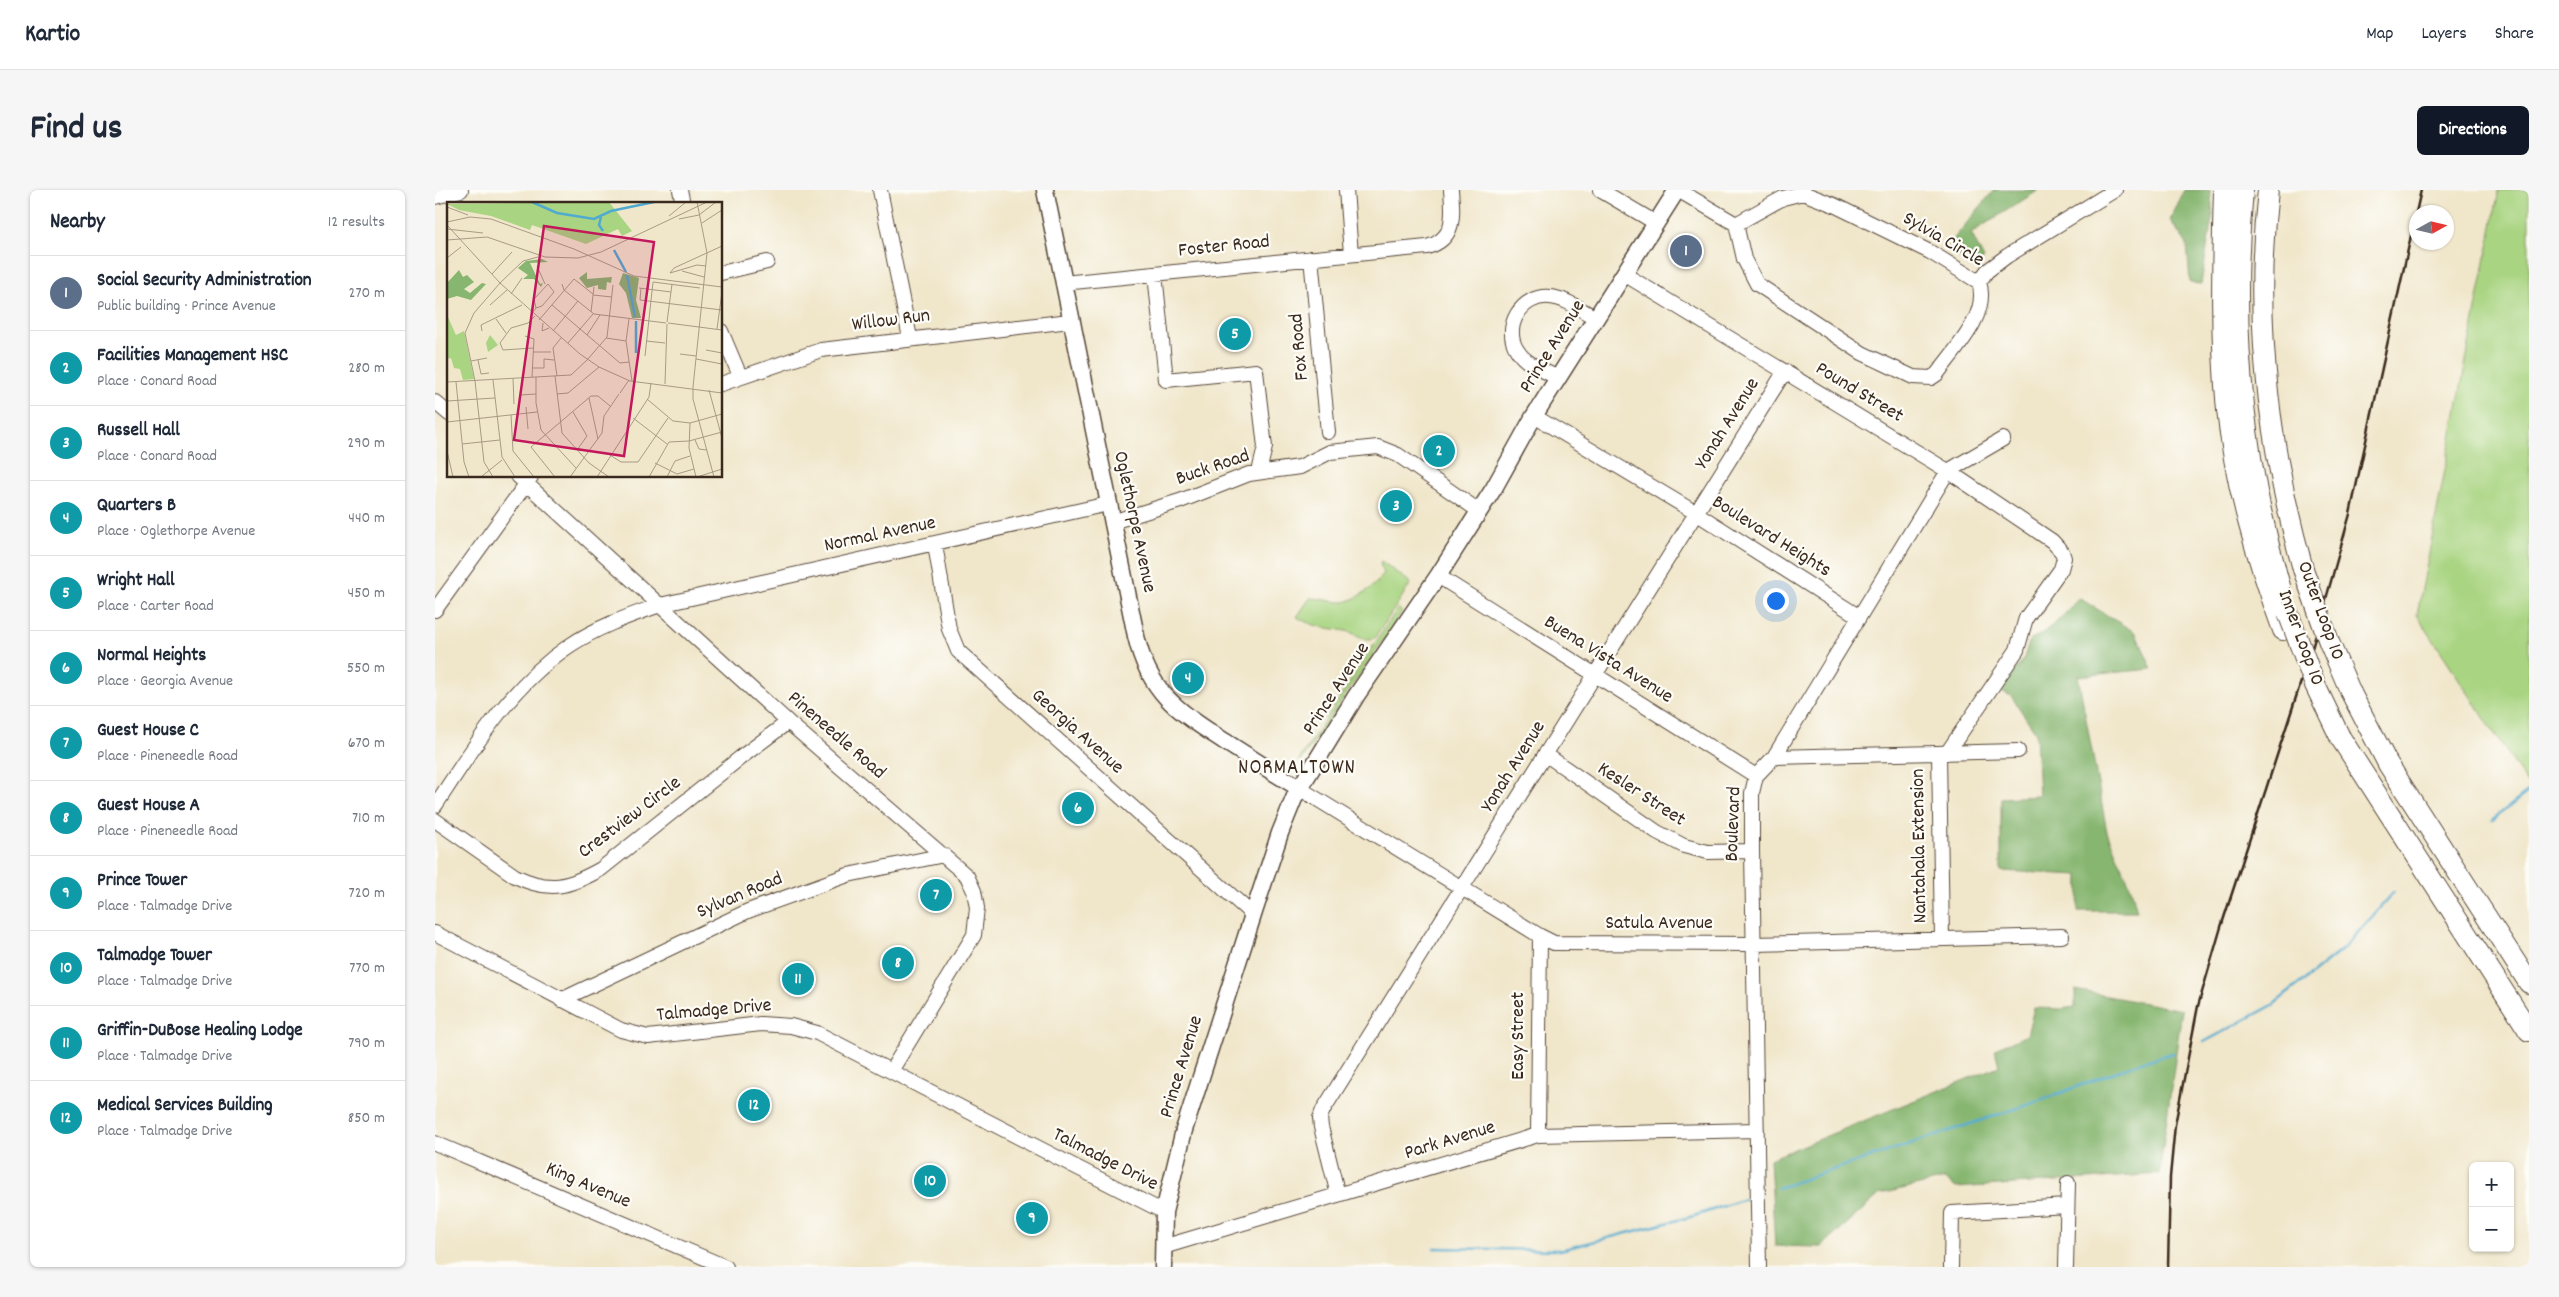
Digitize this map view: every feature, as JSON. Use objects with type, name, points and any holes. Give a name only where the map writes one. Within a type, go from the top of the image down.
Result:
[{"type":"highway","points":[[2224,190],[2222,330],[2227,412],[2250,528],[2309,686],[2339,737],[2529,1031]]},
{"type":"highway","name":"Inner Loop 10","points":[[2243,190],[2236,294],[2241,392],[2260,506],[2286,622]]},
{"type":"highway","name":"Outer Loop 10","points":[[2268,190],[2263,268],[2265,376],[2279,472],[2303,568],[2329,642],[2351,693],[2388,764],[2529,983]]},
{"type":"main road","name":"Oglethorpe Avenue","points":[[1045,190],[1070,321],[1139,650],[1153,682],[1181,713],[1299,788]]},
{"type":"main road","name":"Prince Avenue","points":[[1163,1267],[1164,1212],[1193,1101],[1280,833],[1299,788],[1356,696],[1438,576],[1534,416],[1677,190]]},
{"type":"street","points":[[435,197],[461,190]]},
{"type":"street","points":[[880,190],[910,338]]},
{"type":"street","points":[[1346,190],[1351,254]]},
{"type":"street","name":"Foster Road","points":[[1063,283],[1427,247],[1445,237],[1453,218],[1451,190]]},
{"type":"street","points":[[1600,190],[1656,223]]},
{"type":"street","points":[[1677,190],[1736,224]]},
{"type":"street","points":[[1979,282],[1987,271],[2007,256],[2115,190]]},
{"type":"street","name":"Sylvia Circle","points":[[1803,193],[1813,195],[1930,252],[1979,282],[1982,291],[1981,307],[1952,354],[1937,374],[1931,378],[1913,377],[1862,353],[1757,284],[1744,259],[1736,224],[1783,198],[1803,193]]},
{"type":"street","name":"Fox Road","points":[[1311,258],[1328,432]]},
{"type":"street","points":[[723,273],[767,262]]},
{"type":"street","points":[[1155,274],[1166,380],[1257,371],[1265,447],[1259,472]]},
{"type":"street","name":"Pound Street","points":[[1624,274],[1948,471],[2052,541],[2064,558]]},
{"type":"street","points":[[1558,378],[1523,358],[1516,350],[1512,331],[1517,313],[1532,300],[1549,296],[1565,301],[1596,318]]},
{"type":"street","name":"Willow Run","points":[[723,383],[821,350],[910,338],[1070,321]]},
{"type":"street","points":[[723,336],[740,376]]},
{"type":"street","name":"Yonah Avenue","points":[[1338,1195],[1321,1127],[1320,1118],[1323,1110],[1785,371]]},
{"type":"street","points":[[435,402],[447,412]]},
{"type":"street","name":"Boulevard Heights","points":[[1534,416],[1696,513],[1858,616]]},
{"type":"street","name":"Boulevard","points":[[1759,1267],[1752,851],[1752,793],[1756,776],[1774,757],[1858,616],[1948,471],[2003,439]]},
{"type":"street","name":"Buck Road","points":[[1112,522],[1259,472],[1300,467],[1325,453],[1372,447],[1384,448],[1398,455],[1479,510]]},
{"type":"street","points":[[435,610],[525,478]]},
{"type":"street","name":"Pineneedle Road","points":[[525,478],[788,722],[967,876],[974,891],[977,922],[974,935],[891,1071]]},
{"type":"street","name":"Normal Avenue","points":[[435,806],[500,710],[532,675],[571,645],[610,623],[660,604],[1109,504]]},
{"type":"street","name":"Georgia Avenue","points":[[935,544],[949,629],[958,651],[1253,915]]},
{"type":"street","name":"Nantahala Extension","points":[[1942,939],[1943,753],[2017,650],[2026,618],[2061,569],[2064,558]]},
{"type":"street","name":"Buena Vista Avenue","points":[[1438,576],[1756,776]]},
{"type":"street","name":"Crestview Circle","points":[[435,820],[515,876],[529,883],[551,887],[576,883],[601,869],[788,722]]},
{"type":"street","points":[[1774,757],[2018,751]]},
{"type":"street","name":"Kesler Street","points":[[1545,754],[1657,832],[1684,846],[1708,852],[1752,851]]},
{"type":"street","name":"Satula Avenue","points":[[1299,788],[1554,943],[1754,944],[2062,936]]},
{"type":"street","name":"Sylvan Road","points":[[561,1000],[748,911],[848,875],[943,855]]},
{"type":"street","name":"Talmadge Drive","points":[[435,933],[621,1030],[648,1037],[761,1024],[791,1026],[817,1034],[1164,1212]]},
{"type":"street","name":"Easy Street","points":[[1538,1136],[1540,936]]},
{"type":"street","name":"Park Avenue","points":[[1163,1247],[1538,1136],[1757,1130]]},
{"type":"street","name":"King Avenue","points":[[435,1143],[726,1267]]},
{"type":"street","points":[[2066,1267],[2067,1183]]},
{"type":"street","points":[[1951,1267],[1953,1213],[2067,1206]]},
{"type":"green space","points":[[1994,190],[2039,190],[1971,233],[1984,259],[1973,267],[1947,247]]},
{"type":"green space","points":[[2185,190],[2210,190],[2213,213],[2201,284],[2190,283],[2187,244],[2170,220]]},
{"type":"green space","points":[[2499,190],[2529,190],[2529,786],[2417,615]]},
{"type":"green space","points":[[1381,561],[1411,583],[1375,638],[1367,639],[1350,632],[1326,628],[1303,621],[1297,617],[1310,598],[1342,602],[1366,592],[1384,573],[1380,564]]},
{"type":"green space","points":[[2079,598],[2136,633],[2152,669],[2078,676],[2107,832],[2131,888],[2137,911],[2078,911],[2079,875],[2001,871],[2001,798],[2039,796],[2036,733],[2011,696],[1999,690],[2023,660],[2030,640],[2057,622]]},
{"type":"green space","points":[[1398,608],[1402,612],[1301,761],[1299,760]]},
{"type":"green space","points":[[2075,990],[2182,1010],[2159,1174],[1956,1188],[1945,1179],[1880,1194],[1821,1247],[1775,1246],[1770,1159],[1999,1066],[1995,1049],[2027,1035],[2034,1008],[2061,1009],[2075,1007]]},
{"type":"waterway","points":[[2492,820],[2529,791]]},
{"type":"waterway","points":[[2204,1042],[2273,1005],[2343,949],[2394,892]]},
{"type":"waterway","points":[[1778,1188],[2045,1099],[2138,1063],[2173,1053]]},
{"type":"waterway","points":[[1434,1248],[1560,1250],[1694,1216],[1745,1199]]},
{"type":"railway","points":[[2168,1267],[2170,1177],[2175,1125],[2198,1006],[2221,927],[2313,645],[2350,514],[2421,190]]},
{"type":"place","name":"Social Security Administration","points":[[1686,251]]},
{"type":"place","name":"Wright Hall","points":[[1235,334]]},
{"type":"place","name":"Facilities Management HSC","points":[[1439,451]]},
{"type":"place","name":"Russell Hall","points":[[1396,506]]},
{"type":"place","name":"Quarters B","points":[[1188,678]]},
{"type":"place","name":"Normal Heights","points":[[1078,808]]},
{"type":"place","name":"Guest House C","points":[[936,895]]},
{"type":"place","name":"Guest House A","points":[[898,963]]},
{"type":"place","name":"Griffin-DuBose Healing Lodge","points":[[798,979]]},
{"type":"place","name":"Medical Services Building","points":[[754,1105]]},
{"type":"place","name":"Talmadge Tower","points":[[930,1181]]},
{"type":"place","name":"Prince Tower","points":[[1032,1218]]},
{"type":"district","name":"NORMALTOWN","points":[[1297,769]]}]
